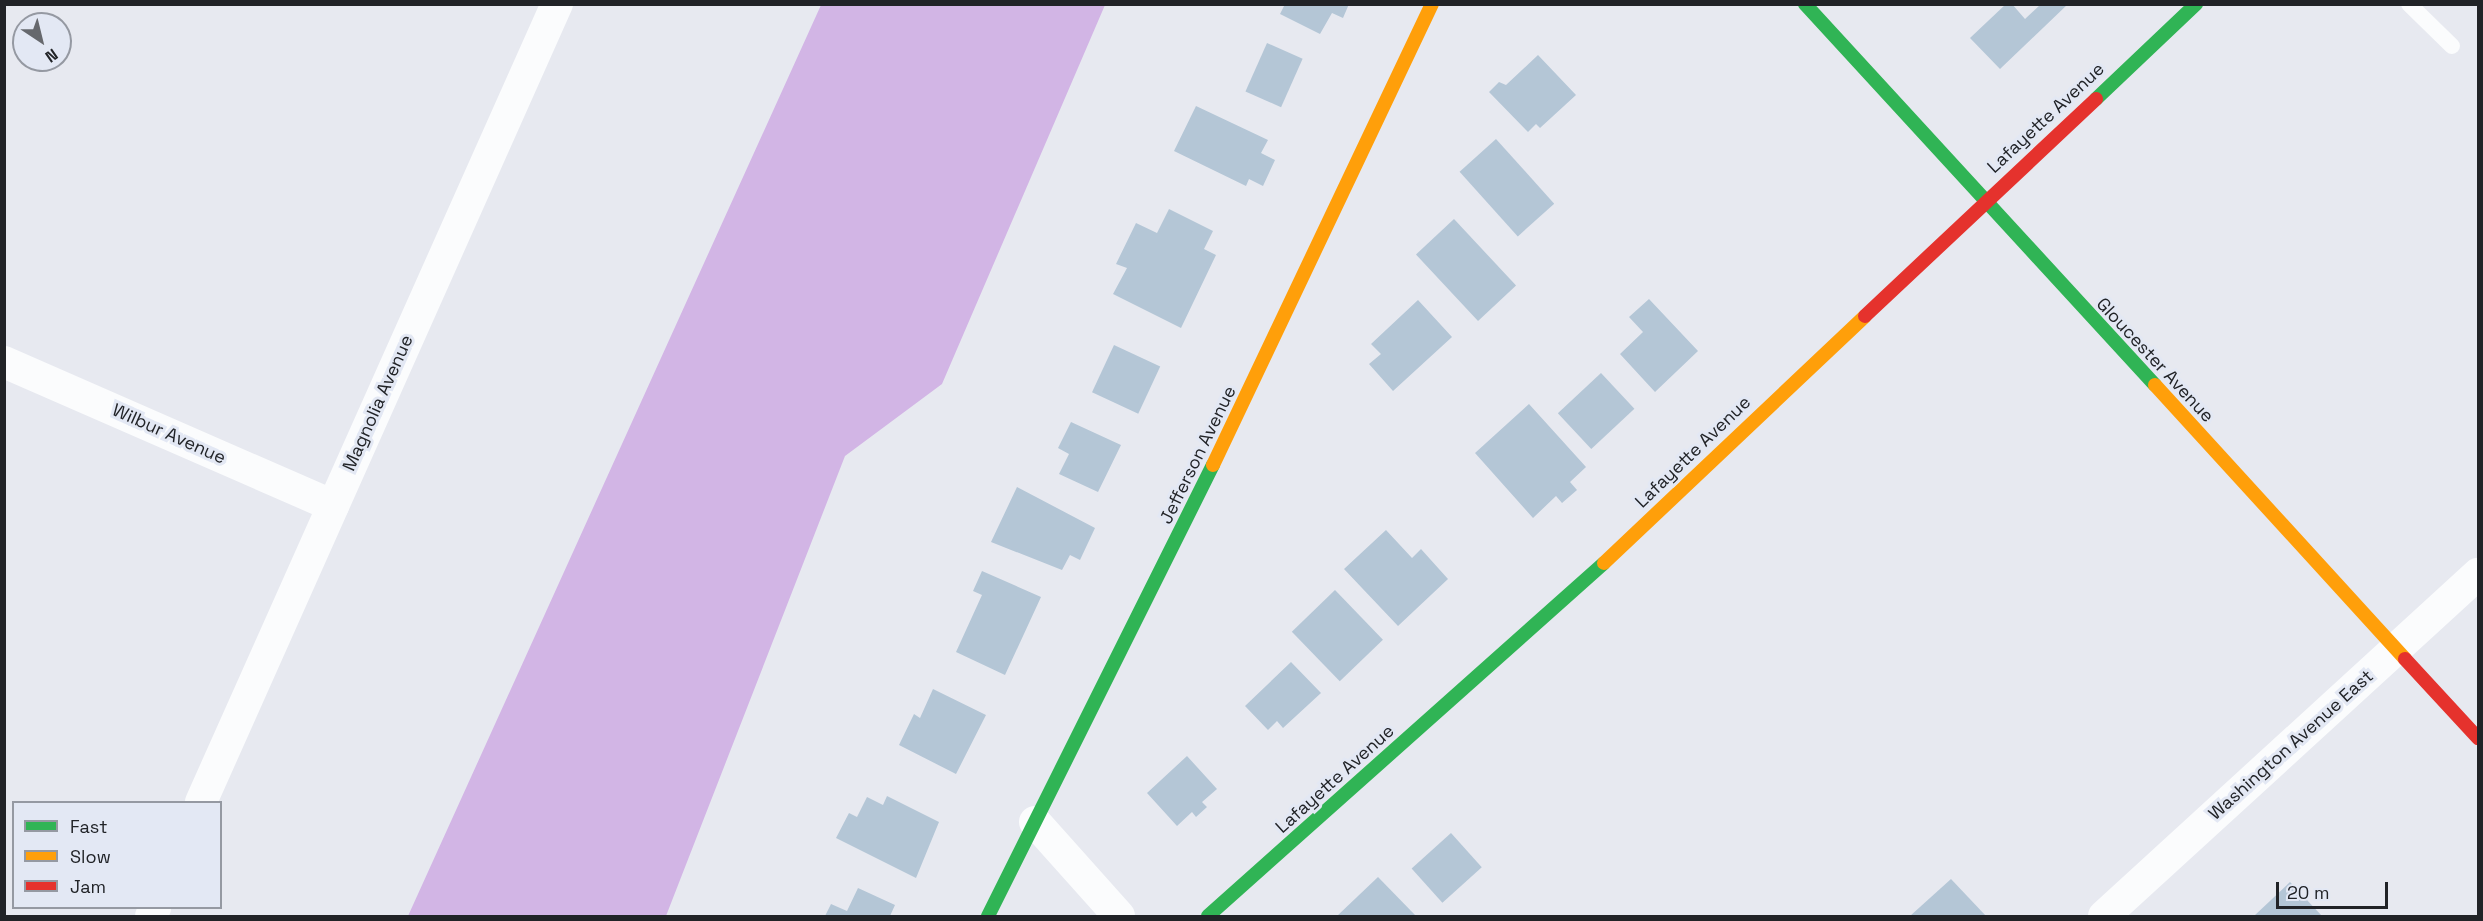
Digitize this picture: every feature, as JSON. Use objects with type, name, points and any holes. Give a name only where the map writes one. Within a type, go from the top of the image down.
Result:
[{"type":"street","name":"Magnolia Avenue","points":[[201,801],[557,4]]},
{"type":"street","name":"Jefferson Avenue","points":[[988,916],[1231,430],[1432,4]]},
{"type":"street","name":"Gloucester Avenue","points":[[1805,4],[2478,738]]},
{"type":"street","name":"Lafayette Avenue","points":[[1208,916],[1557,607],[1984,200],[2196,4]]},
{"type":"street","name":"Wilbur Avenue","points":[[4,362],[333,506]]},
{"type":"street","name":"Washington Avenue East","points":[[2104,916],[2478,574]]},
{"type":"street","points":[[1035,822],[1119,916]]},
{"type":"lane","points":[[2409,4],[2452,46]]},
{"type":"shaded area","points":[[821,5],[1105,5],[942,384],[845,456],[666,916],[408,916]]},
{"type":"building","points":[[1285,4],[1349,4],[1343,18],[1332,13],[1320,34],[1280,14]]},
{"type":"building","points":[[2006,4],[2012,4],[2025,19],[2041,4],[2068,4],[2000,69],[1970,38]]},
{"type":"building","points":[[1267,43],[1303,59],[1281,107],[1245,91]]},
{"type":"building","points":[[1538,55],[1576,95],[1540,128],[1536,124],[1528,132],[1489,92],[1499,82],[1506,85]]},
{"type":"building","points":[[1196,106],[1268,140],[1261,153],[1275,160],[1263,186],[1249,179],[1246,186],[1174,151]]},
{"type":"building","points":[[1496,139],[1554,204],[1518,236],[1460,172]]},
{"type":"building","points":[[1169,209],[1213,231],[1204,249],[1216,255],[1181,328],[1113,294],[1127,268],[1116,264],[1136,223],[1157,233]]},
{"type":"building","points":[[1454,219],[1516,286],[1478,321],[1416,254]]},
{"type":"building","points":[[1649,299],[1698,351],[1655,392],[1620,354],[1643,332],[1629,317]]},
{"type":"building","points":[[1418,300],[1452,337],[1393,391],[1369,364],[1381,354],[1371,344]]},
{"type":"building","points":[[1114,345],[1160,367],[1138,414],[1092,392]]},
{"type":"building","points":[[1601,373],[1634,409],[1591,449],[1558,413]]},
{"type":"building","points":[[1529,404],[1586,467],[1570,482],[1577,490],[1562,503],[1556,496],[1533,518],[1475,453]]},
{"type":"building","points":[[1071,422],[1121,445],[1098,492],[1059,474],[1069,454],[1058,448]]},
{"type":"building","points":[[1017,487],[1095,528],[1080,560],[1070,555],[1062,570],[991,542]]},
{"type":"building","points":[[1386,530],[1412,558],[1421,549],[1448,579],[1398,626],[1344,569]]},
{"type":"building","points":[[982,571],[1041,597],[1005,675],[956,652],[982,595],[973,591]]},
{"type":"building","points":[[1335,590],[1383,640],[1340,681],[1292,632]]},
{"type":"building","points":[[1291,662],[1321,693],[1283,728],[1277,721],[1268,730],[1245,706]]},
{"type":"building","points":[[933,689],[986,715],[956,774],[899,745],[914,714],[920,718]]},
{"type":"building","points":[[1187,756],[1217,789],[1202,802],[1207,807],[1196,817],[1192,812],[1177,826],[1147,793]]},
{"type":"building","points":[[887,796],[939,822],[916,878],[836,838],[849,813],[857,817],[867,797],[883,805]]},
{"type":"building","points":[[1451,833],[1482,867],[1442,903],[1412,868]]},
{"type":"building","points":[[1378,877],[1416,916],[1337,916]]},
{"type":"building","points":[[1951,879],[1986,916],[1910,916]]},
{"type":"building","points":[[2290,882],[2322,916],[2254,916]]},
{"type":"building","points":[[858,888],[895,905],[890,916],[825,916],[831,904],[847,911]]},
{"type":"traffic: fast","points":[[1805,4],[2155,385]]},
{"type":"traffic: fast","points":[[2096,99],[2196,4]]},
{"type":"traffic: fast","points":[[988,916],[1213,465]]},
{"type":"traffic: fast","points":[[1208,916],[1604,563]]},
{"type":"traffic: slow","points":[[1213,465],[1432,4]]},
{"type":"traffic: slow","points":[[1604,563],[1865,316]]},
{"type":"traffic: slow","points":[[2155,385],[2405,659]]},
{"type":"traffic: jam","points":[[1865,316],[2096,99]]},
{"type":"traffic: jam","points":[[2405,659],[2478,738]]}]
